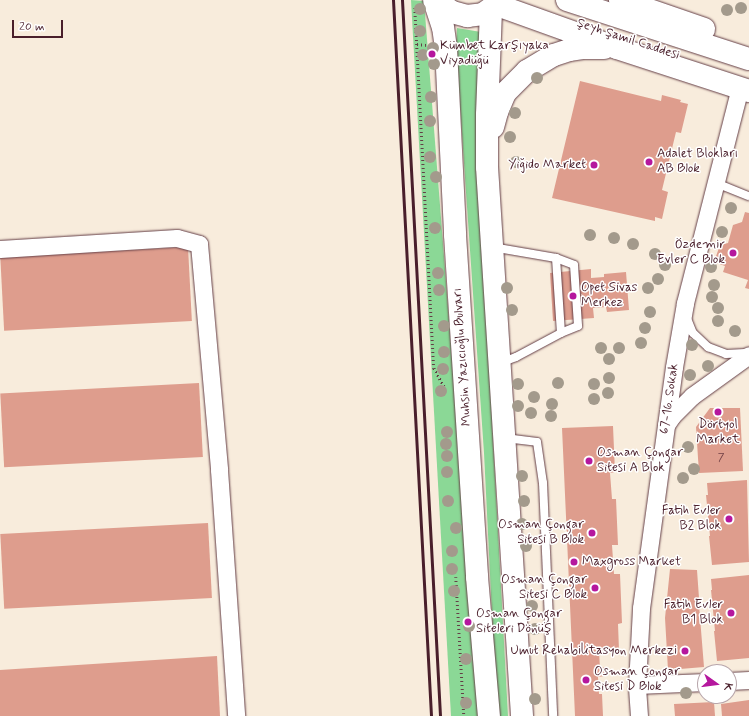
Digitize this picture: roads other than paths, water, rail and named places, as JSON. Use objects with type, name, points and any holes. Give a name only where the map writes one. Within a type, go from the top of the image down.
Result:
[{"type":"main road","name":"Muhsin Yazıcıoğlu Bulvarı","points":[[435,0],[445,8],[459,15],[476,16],[499,4]]},
{"type":"main road","name":"Muhsin Yazıcıoğlu Bulvarı","points":[[435,0],[443,27],[446,48],[455,235],[477,577],[488,716]]},
{"type":"main road","name":"Şeyh Şamil Caddesi","points":[[567,0],[749,59]]},
{"type":"main road","points":[[620,0],[749,44]]},
{"type":"main road","points":[[522,716],[487,167],[487,115],[499,4],[617,48],[746,86]]},
{"type":"main road","name":"Şeyh Şamil Caddesi","points":[[499,4],[746,86]]},
{"type":"main road","points":[[487,167],[491,138],[497,112],[505,93],[515,81],[539,62],[554,55],[584,48],[617,48]]},
{"type":"street","name":"67-16. Sokak","points":[[639,716],[637,685],[641,608],[666,426],[685,304],[716,184],[746,86]]},
{"type":"street","points":[[0,249],[177,238],[199,244],[218,462],[236,716]]},
{"type":"street","points":[[666,426],[672,416],[692,396],[749,353]]},
{"type":"street","points":[[737,681],[749,680]]},
{"type":"street","points":[[637,685],[697,682]]},
{"type":"lane","points":[[716,184],[749,196]]},
{"type":"lane","points":[[492,247],[556,258],[574,265],[578,326],[561,333],[516,357],[499,363]]},
{"type":"lane","points":[[556,258],[561,333]]},
{"type":"lane","points":[[685,304],[688,324],[694,333],[708,347],[726,354],[749,353]]},
{"type":"lane","points":[[504,438],[537,442],[543,483],[553,716]]},
{"type":"railway","points":[[393,0],[431,716]]},
{"type":"railway","points":[[402,0],[440,716]]},
{"type":"place","name":"Kümbet Karşıyaka Viyadüğü","points":[[432,54]]},
{"type":"place","name":"Adalet Blokları AB Blok","points":[[649,162]]},
{"type":"place","name":"Yiğido Market","points":[[594,165]]},
{"type":"place","name":"Özdemir Evler C Blok","points":[[733,253]]},
{"type":"place","name":"Opet Sivas Merkez","points":[[573,296]]},
{"type":"place","name":"Dörtyol Market","points":[[718,412]]},
{"type":"place","name":"Osman Çongar Sitesi A Blok","points":[[589,461]]},
{"type":"place","name":"Fatih Evler B2 Blok","points":[[729,519]]},
{"type":"place","name":"Osman Çongar Sitesi B Blok","points":[[592,533]]},
{"type":"place","name":"Maxgross Market","points":[[574,562]]},
{"type":"place","name":"Osman Çongar Sitesi C Blok","points":[[595,588]]},
{"type":"place","name":"Fatih Evler B1 Blok","points":[[731,613]]},
{"type":"place","name":"Osman Çongar Siteleri Dönüş","points":[[468,622]]},
{"type":"place","name":"Umut Rehabilitasyon Merkezi","points":[[685,651]]},
{"type":"place","name":"Osman Çongar Sitesi D Blok","points":[[586,680]]}]
